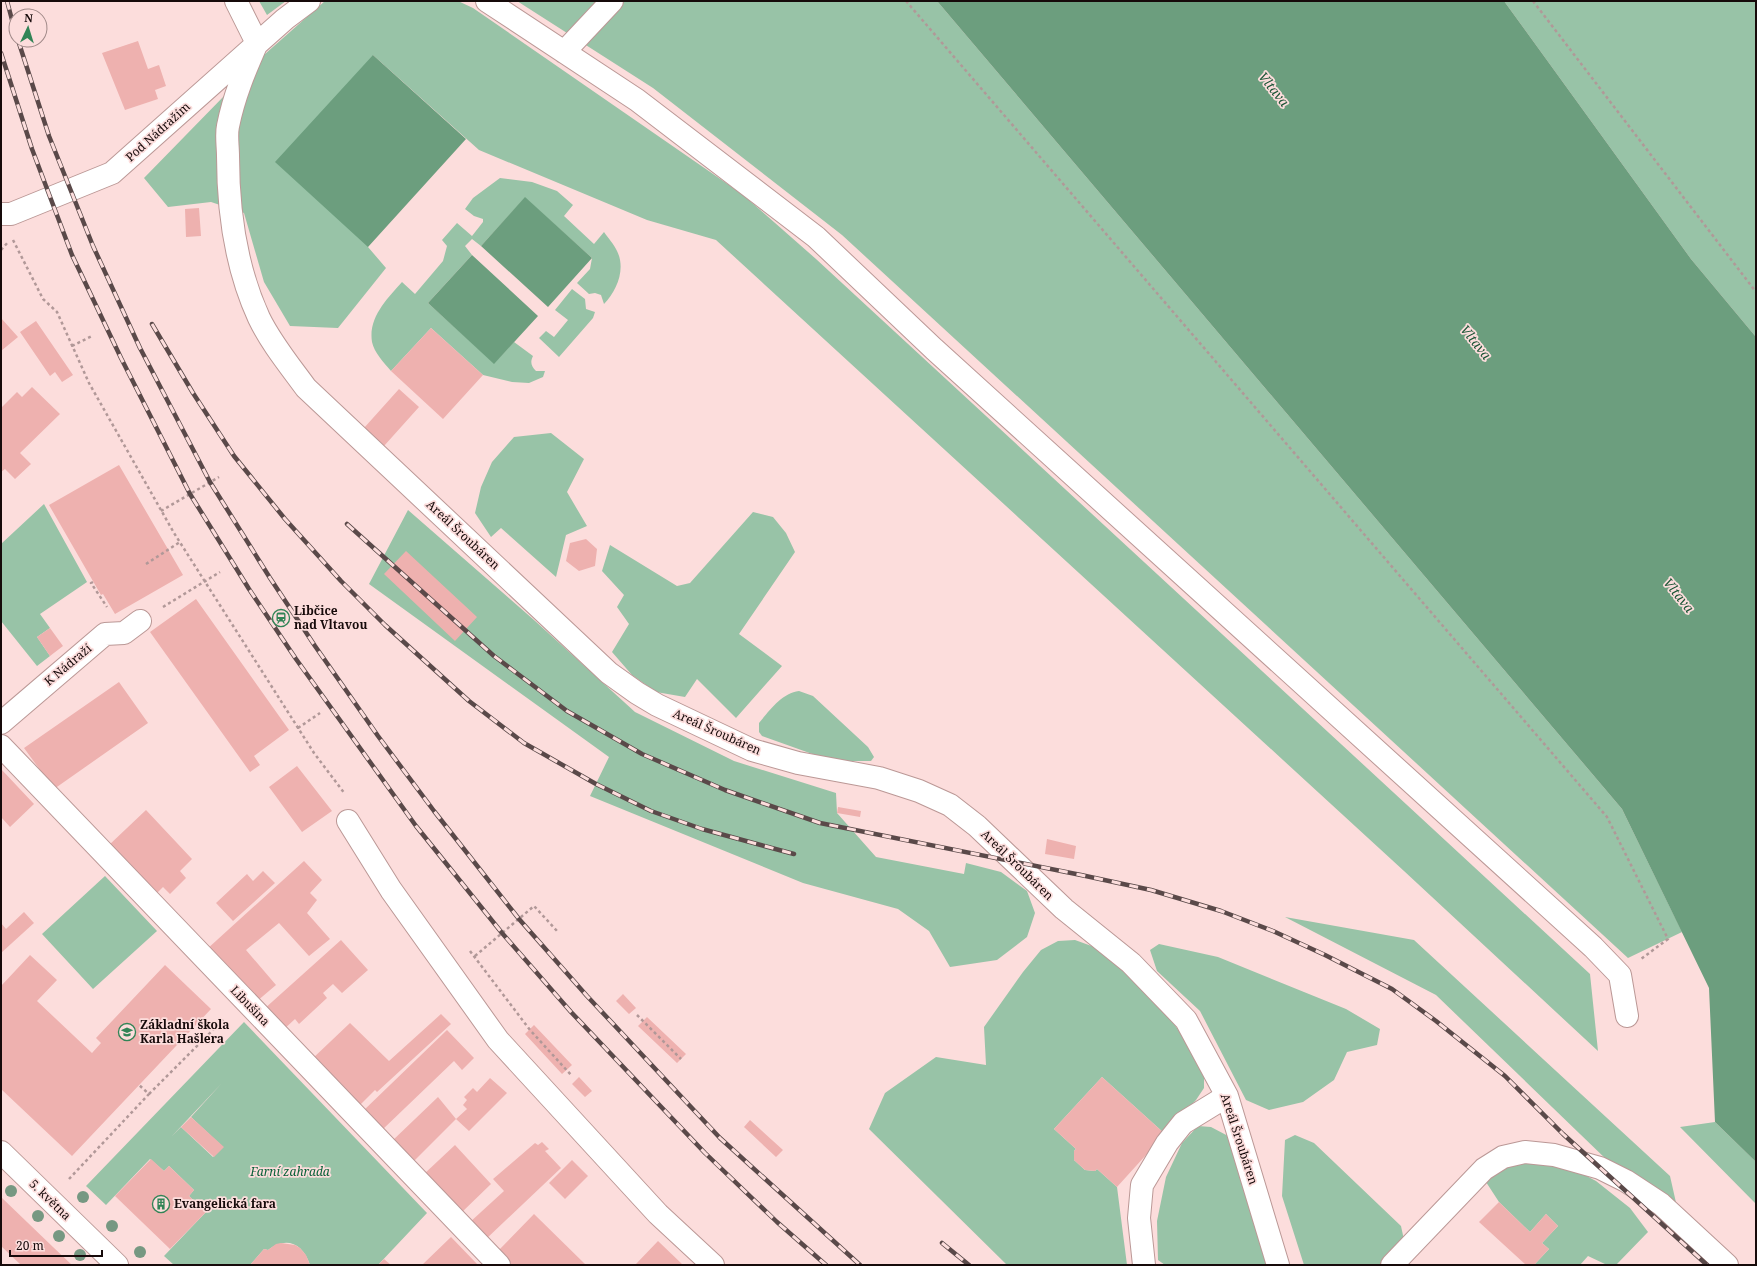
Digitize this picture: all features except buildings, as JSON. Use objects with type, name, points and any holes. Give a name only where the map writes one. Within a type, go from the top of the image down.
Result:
[{"type":"street","points":[[236,1],[257,43]]},
{"type":"street","name":"Pod Nádražím","points":[[1,214],[11,214],[112,173],[257,43],[309,1]]},
{"type":"street","points":[[487,1],[637,100],[816,237],[934,349],[1587,942],[1620,975],[1627,1016]]},
{"type":"street","points":[[564,52],[612,1]]},
{"type":"street","name":"Areál Šroubáren","points":[[257,43],[239,85],[228,127],[228,190],[236,244],[246,283],[259,319],[282,356],[306,388],[609,673],[637,693],[657,705],[752,750],[798,763],[879,778],[919,791],[950,805],[976,826],[1064,909],[1131,964],[1186,1020],[1227,1096],[1278,1265]]},
{"type":"street","name":"K Nádraží","points":[[1,723],[105,634],[124,633],[140,621]]},
{"type":"street","name":"Libušina","points":[[1,746],[499,1265]]},
{"type":"street","points":[[348,821],[391,890],[498,1040],[658,1214],[713,1265]]},
{"type":"street","points":[[1144,1265],[1139,1218],[1142,1185],[1167,1143],[1183,1123],[1227,1096]]},
{"type":"street","points":[[1392,1265],[1484,1169],[1503,1157],[1525,1152],[1554,1155],[1600,1168],[1626,1181],[1662,1204],[1727,1265]]},
{"type":"street","name":"5. května","points":[[2,1154],[117,1265]]},
{"type":"path","points":[[906,1],[1607,817],[1668,939],[1620,975]]},
{"type":"path","points":[[1533,1],[1756,292]]},
{"type":"path","points":[[1,250],[12,238],[43,298],[57,312],[89,383],[161,511],[314,753],[349,800]]},
{"type":"path","points":[[72,346],[92,336]]},
{"type":"path","points":[[161,511],[219,477]]},
{"type":"path","points":[[146,564],[180,542]]},
{"type":"path","points":[[140,621],[220,572]]},
{"type":"path","points":[[298,728],[320,713]]},
{"type":"path","points":[[475,956],[534,906],[558,932]]},
{"type":"path","points":[[69,1179],[149,1094],[243,999]]},
{"type":"path","points":[[636,1015],[681,1059]]},
{"type":"path","points":[[530,1030],[572,1076]]},
{"type":"path","points":[[139,1085],[149,1094]]},
{"type":"green space","points":[[259,1],[286,1],[267,15]]},
{"type":"green space","points":[[325,1],[458,1],[473,8],[742,194],[816,259],[1590,974],[1598,1051],[716,240],[647,220],[479,150],[373,55],[368,247],[386,268],[338,328],[290,326],[264,282],[244,213],[211,202],[168,207],[144,178],[265,54]]},
{"type":"green space","points":[[517,1],[937,1],[1622,809],[1682,932],[1628,958],[842,235],[653,88]]},
{"type":"green space","points":[[1504,1],[1756,1],[1756,337],[1691,259]]},
{"type":"green space","points":[[500,178],[532,182],[557,191],[573,205],[564,216],[594,244],[604,232],[613,243],[620,258],[621,265],[619,279],[613,292],[604,304],[601,295],[595,293],[589,294],[577,283],[590,269],[592,258],[525,198],[481,246],[472,239],[465,246],[472,255],[428,303],[494,363],[514,342],[533,356],[531,362],[532,366],[536,371],[545,371],[543,377],[529,383],[512,382],[483,375],[431,328],[391,371],[382,361],[373,346],[372,333],[376,316],[385,301],[402,282],[415,294],[443,261],[447,246],[442,240],[457,223],[472,236],[483,222],[483,219],[474,216],[465,209],[473,198]]},
{"type":"green space","points":[[572,289],[585,299],[586,309],[595,312],[593,318],[559,357],[539,338],[546,331],[554,337],[568,320],[555,310]]},
{"type":"green space","points":[[551,433],[584,459],[567,492],[587,526],[566,535],[556,577],[501,528],[491,537],[475,513],[481,487],[492,462],[514,437]]},
{"type":"green space","points":[[44,504],[87,582],[40,614],[50,628],[37,637],[50,656],[37,666],[1,621],[1,544]]},
{"type":"green space","points":[[408,510],[534,620],[635,712],[734,761],[836,793],[837,813],[876,857],[964,874],[966,863],[1001,872],[1027,891],[1035,913],[1027,937],[997,960],[950,967],[929,931],[898,909],[803,883],[590,796],[609,757],[369,584]]},
{"type":"green space","points":[[753,512],[773,517],[786,533],[795,552],[739,634],[782,666],[736,718],[697,679],[685,697],[656,692],[632,675],[612,652],[629,624],[617,607],[624,595],[602,571],[610,545],[677,586],[690,583]]},
{"type":"green space","points":[[799,691],[813,696],[868,747],[874,757],[871,761],[832,761],[762,736],[759,732],[759,723],[772,708],[787,695]]},
{"type":"green space","points":[[105,876],[157,931],[93,989],[42,934]]},
{"type":"green space","points":[[1285,917],[1414,940],[1670,1176],[1677,1207],[1608,1161],[1436,995]]},
{"type":"green space","points":[[1075,940],[1097,948],[1133,978],[1166,1011],[1204,1073],[1204,1088],[1196,1100],[1165,1134],[1102,1077],[1054,1129],[1076,1149],[1074,1151],[1074,1160],[1085,1170],[1095,1171],[1097,1169],[1117,1187],[1127,1265],[1007,1265],[869,1129],[885,1093],[936,1057],[986,1065],[984,1027],[1023,972],[1041,950],[1058,941]]},
{"type":"green space","points":[[1159,944],[1218,957],[1346,1009],[1380,1029],[1377,1045],[1347,1052],[1334,1080],[1303,1102],[1269,1110],[1246,1100],[1200,1011],[1157,971],[1150,950]]},
{"type":"green space","name":"Farní zahrada","points":[[244,1022],[427,1213],[378,1265],[310,1265],[303,1251],[298,1247],[293,1244],[281,1243],[268,1250],[264,1249],[250,1265],[174,1265],[164,1256],[206,1212],[189,1196],[194,1190],[169,1166],[164,1171],[150,1159],[106,1205],[86,1186]],"holes":[[[222,1083],[191,1117],[223,1147],[213,1157],[181,1127],[172,1136]]]},
{"type":"green space","points":[[1715,1122],[1756,1162],[1756,1204],[1680,1127]]},
{"type":"green space","points":[[1198,1126],[1211,1127],[1230,1137],[1238,1156],[1266,1265],[1165,1265],[1158,1260],[1157,1221],[1166,1177],[1182,1143]]},
{"type":"green space","points":[[1295,1135],[1314,1143],[1401,1226],[1404,1240],[1382,1265],[1304,1265],[1282,1196],[1285,1140]]},
{"type":"green space","points":[[1535,1158],[1562,1163],[1596,1181],[1630,1208],[1648,1232],[1616,1265],[1607,1265],[1588,1256],[1580,1265],[1534,1265],[1549,1249],[1542,1243],[1558,1226],[1546,1214],[1530,1232],[1499,1202],[1486,1182],[1491,1175],[1508,1164]]},
{"type":"water","name":"Vltava","points":[[937,1],[1504,1],[1691,259],[1756,337],[1756,1162],[1715,1122],[1709,988],[1622,809]]},
{"type":"water","points":[[373,55],[466,139],[368,247],[275,162]]},
{"type":"water","points":[[525,197],[592,258],[548,307],[481,246]]},
{"type":"water","points":[[472,255],[538,316],[494,364],[428,303]]},
{"type":"railway","points":[[7,1],[9,8]]},
{"type":"railway","points":[[21,48],[49,136],[93,246],[140,348],[210,482],[270,578],[315,646],[378,736],[434,811],[519,919],[587,996],[720,1138],[860,1265]]},
{"type":"railway","points":[[1,53],[32,149],[72,255],[121,358],[190,494],[249,589],[296,659],[416,826],[502,933],[571,1012],[705,1153],[777,1222],[826,1265]]},
{"type":"railway","points":[[152,324],[193,393],[234,456],[285,519],[341,581],[385,625],[469,701],[524,743],[596,784],[651,811],[702,829],[794,854]]},
{"type":"railway","points":[[347,524],[494,656],[567,711],[642,754],[725,790],[820,823],[1151,890],[1221,911],[1273,931],[1325,955],[1392,989],[1436,1021],[1505,1076],[1563,1134],[1707,1265]]},
{"type":"railway","points":[[942,1243],[969,1265]]},
{"type":"place","name":"Libčice nad Vltavou","points":[[281,618]]},
{"type":"place","name":"Základní škola Karla Hašlera","points":[[127,1032]]},
{"type":"place","name":"Evangelická fara","points":[[161,1204]]}]
